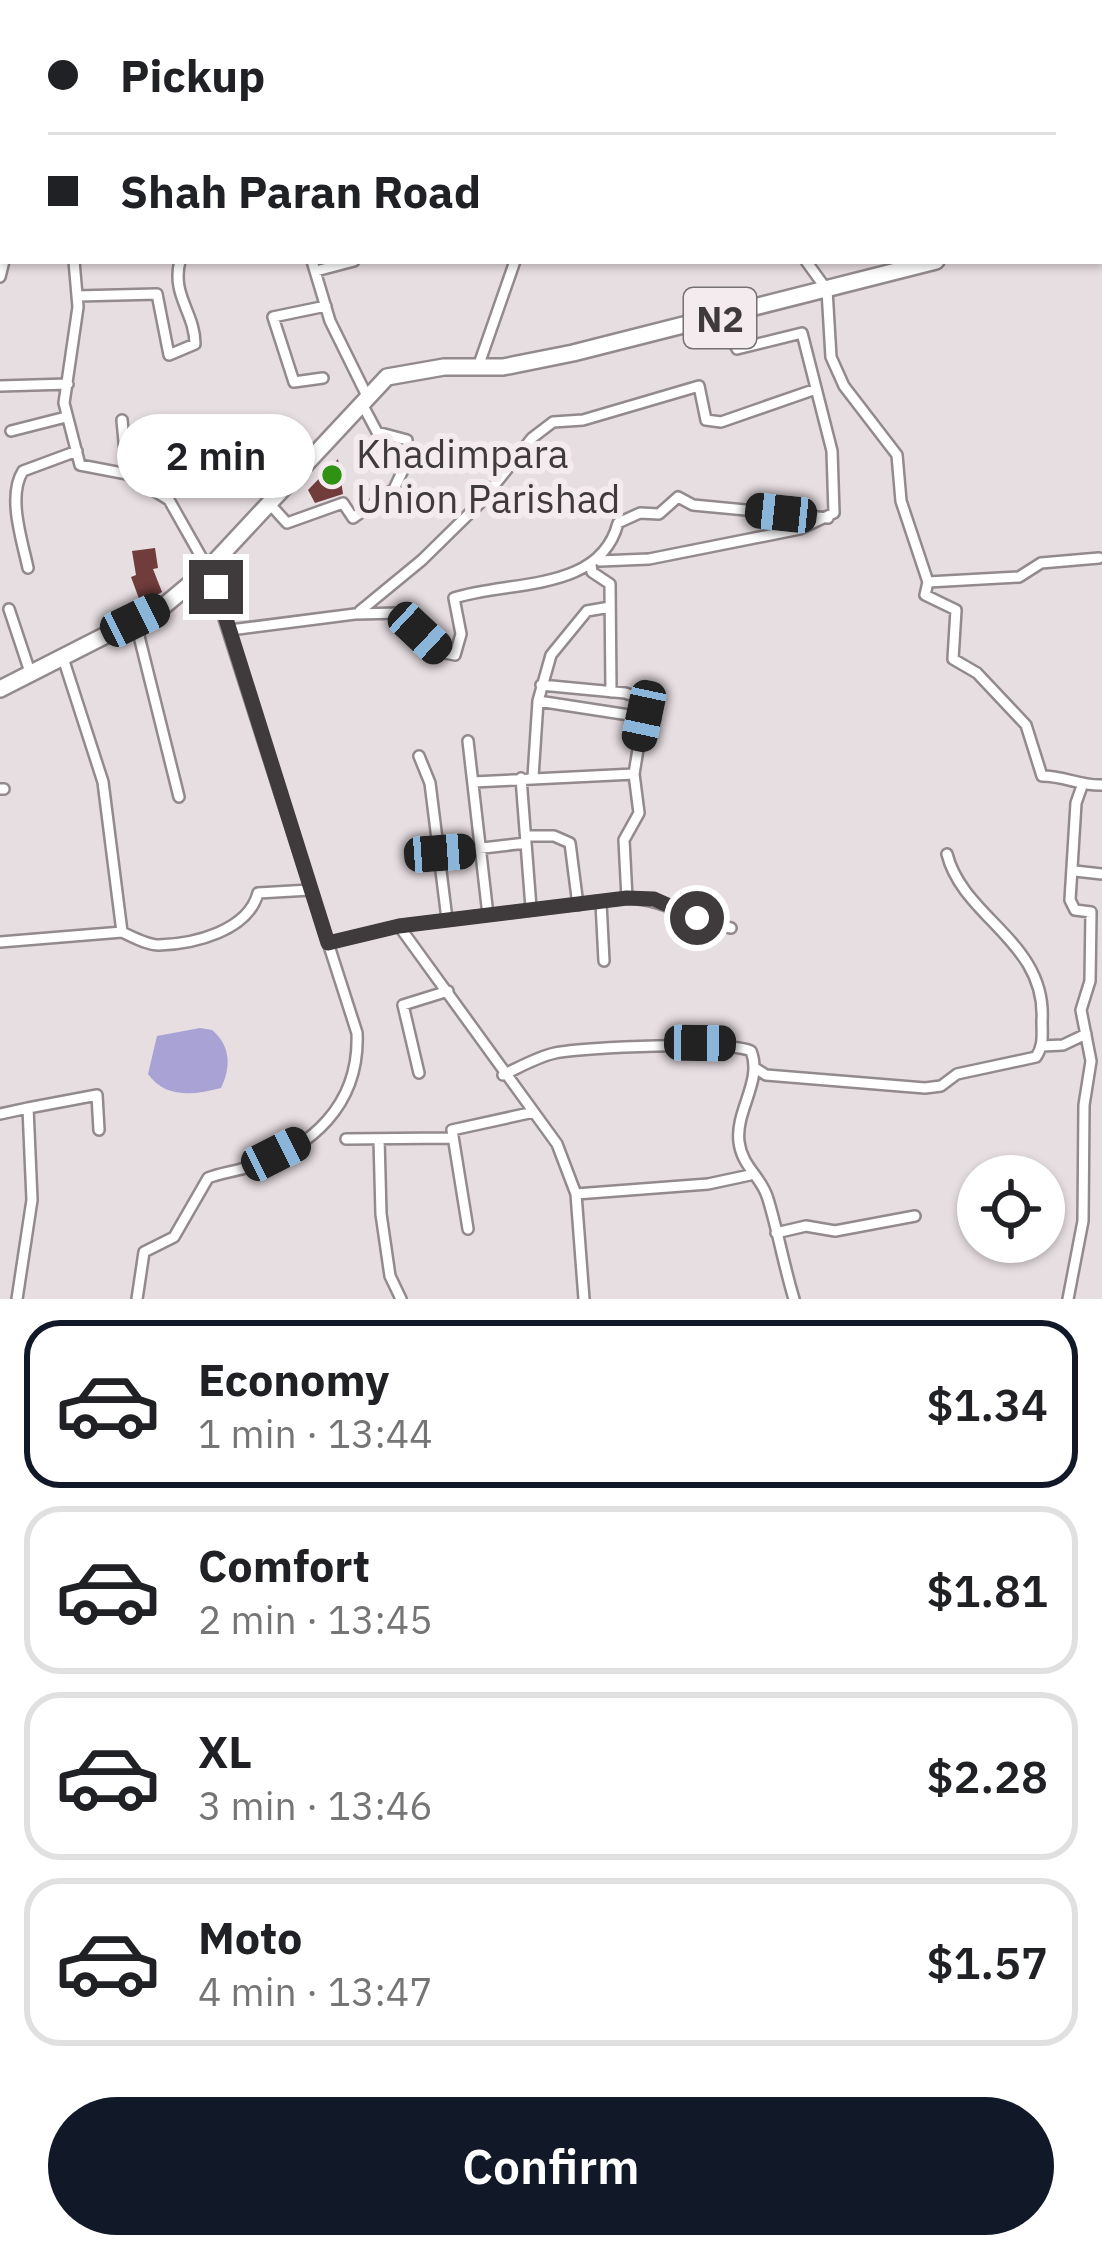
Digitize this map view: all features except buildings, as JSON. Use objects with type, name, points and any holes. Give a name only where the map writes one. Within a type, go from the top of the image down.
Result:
[{"type":"highway","name":"N2","points":[[0,689],[165,605],[208,569],[387,377],[444,367],[489,366],[723,317],[925,264]]},
{"type":"street","points":[[74,264],[77,296],[67,417],[82,468],[128,474],[169,500],[208,569],[357,1033],[358,1058],[340,1109],[323,1127],[285,1150],[249,1168],[208,1178],[173,1237],[144,1252],[136,1299]]},
{"type":"street","points":[[77,296],[157,293],[170,355],[196,344],[175,286],[179,264]]},
{"type":"street","points":[[489,366],[514,264]]},
{"type":"street","points":[[808,264],[827,290],[831,357],[855,403],[897,455],[901,501],[928,582],[926,595],[956,610],[953,659],[977,673],[1026,725],[1042,776],[1066,776],[1082,786],[1102,785]]},
{"type":"street","points":[[268,502],[287,523],[343,503],[353,518],[394,489],[410,446],[377,432],[314,266]]},
{"type":"street","points":[[323,378],[294,382],[273,317],[326,305]]},
{"type":"street","points":[[230,630],[400,613],[440,652],[455,656],[461,634],[454,598],[536,583],[595,563],[649,560],[800,529],[828,518],[836,507],[832,451],[802,333],[737,349],[723,317]]},
{"type":"street","points":[[0,386],[68,384]]},
{"type":"street","points":[[356,614],[380,599],[396,578],[427,555],[480,503],[532,438],[553,422],[584,420],[699,386],[706,420],[721,422],[816,388]]},
{"type":"street","points":[[11,431],[67,417]]},
{"type":"street","points":[[122,419],[128,474]]},
{"type":"street","points":[[28,568],[18,518],[19,474],[77,452]]},
{"type":"street","points":[[610,692],[610,584],[592,572],[618,523],[640,513],[659,514],[678,497],[694,505],[828,518]]},
{"type":"street","points":[[928,582],[1019,577],[1033,566],[1052,568],[1099,558]]},
{"type":"street","points":[[198,603],[216,587]]},
{"type":"street","points":[[532,908],[527,777],[541,686],[551,655],[587,611],[610,608]]},
{"type":"street","points":[[9,609],[30,673]]},
{"type":"street","points":[[135,620],[179,797]]},
{"type":"street","points":[[62,655],[103,782],[122,932]]},
{"type":"street","points":[[541,686],[645,699],[650,718],[634,774],[638,813],[624,840],[627,898]]},
{"type":"street","points":[[538,701],[650,718]]},
{"type":"street","points":[[468,741],[488,915]]},
{"type":"street","points":[[419,756],[430,783],[447,919]]},
{"type":"street","points":[[472,782],[634,774]]},
{"type":"street","points":[[1068,1299],[1083,1222],[1084,1105],[1091,1077],[1081,1010],[1090,981],[1091,913],[1071,906],[1076,803],[1082,786]]},
{"type":"street","points":[[440,853],[554,836],[572,846],[578,904]]},
{"type":"street","points":[[755,1068],[766,1076],[925,1088],[941,1086],[957,1074],[1036,1058],[1042,1046],[1046,1004],[1034,975],[998,922],[957,884],[947,854]]},
{"type":"street","points":[[1075,871],[1102,874]]},
{"type":"street","points":[[0,942],[122,932],[155,946],[217,936],[255,906],[258,893],[310,890]]},
{"type":"street","points":[[328,943],[399,926],[627,898],[654,899],[686,915],[731,928]]},
{"type":"street","points":[[601,903],[604,961]]},
{"type":"street","points":[[399,926],[557,1144],[576,1194],[584,1299]]},
{"type":"street","points":[[419,1073],[404,1005],[448,991]]},
{"type":"street","points":[[1042,1046],[1064,1045],[1087,1034]]},
{"type":"street","points":[[503,1075],[560,1052],[700,1043],[751,1051],[755,1068],[739,1144],[751,1175],[768,1197],[794,1299]]},
{"type":"street","points":[[0,1114],[97,1094],[99,1130]]},
{"type":"street","points":[[17,1299],[32,1200],[34,1151],[28,1108]]},
{"type":"street","points":[[468,1229],[450,1138],[458,1126],[534,1112]]},
{"type":"street","points":[[346,1139],[450,1138]]},
{"type":"street","points":[[379,1139],[381,1214],[390,1276],[401,1299]]},
{"type":"street","points":[[576,1194],[708,1184],[751,1175]]},
{"type":"street","points":[[776,1233],[806,1226],[835,1231],[915,1216]]},
{"type":"shaded area","points":[[212,1030],[226,1050],[228,1065],[221,1088],[181,1093],[163,1088],[148,1074],[157,1036]]},
{"type":"place","name":"Khadimpara Union Parishad","points":[[332,475]]},
{"type":"route","points":[[216,587],[328,943],[399,926],[627,898],[654,899],[697,918]]}]
